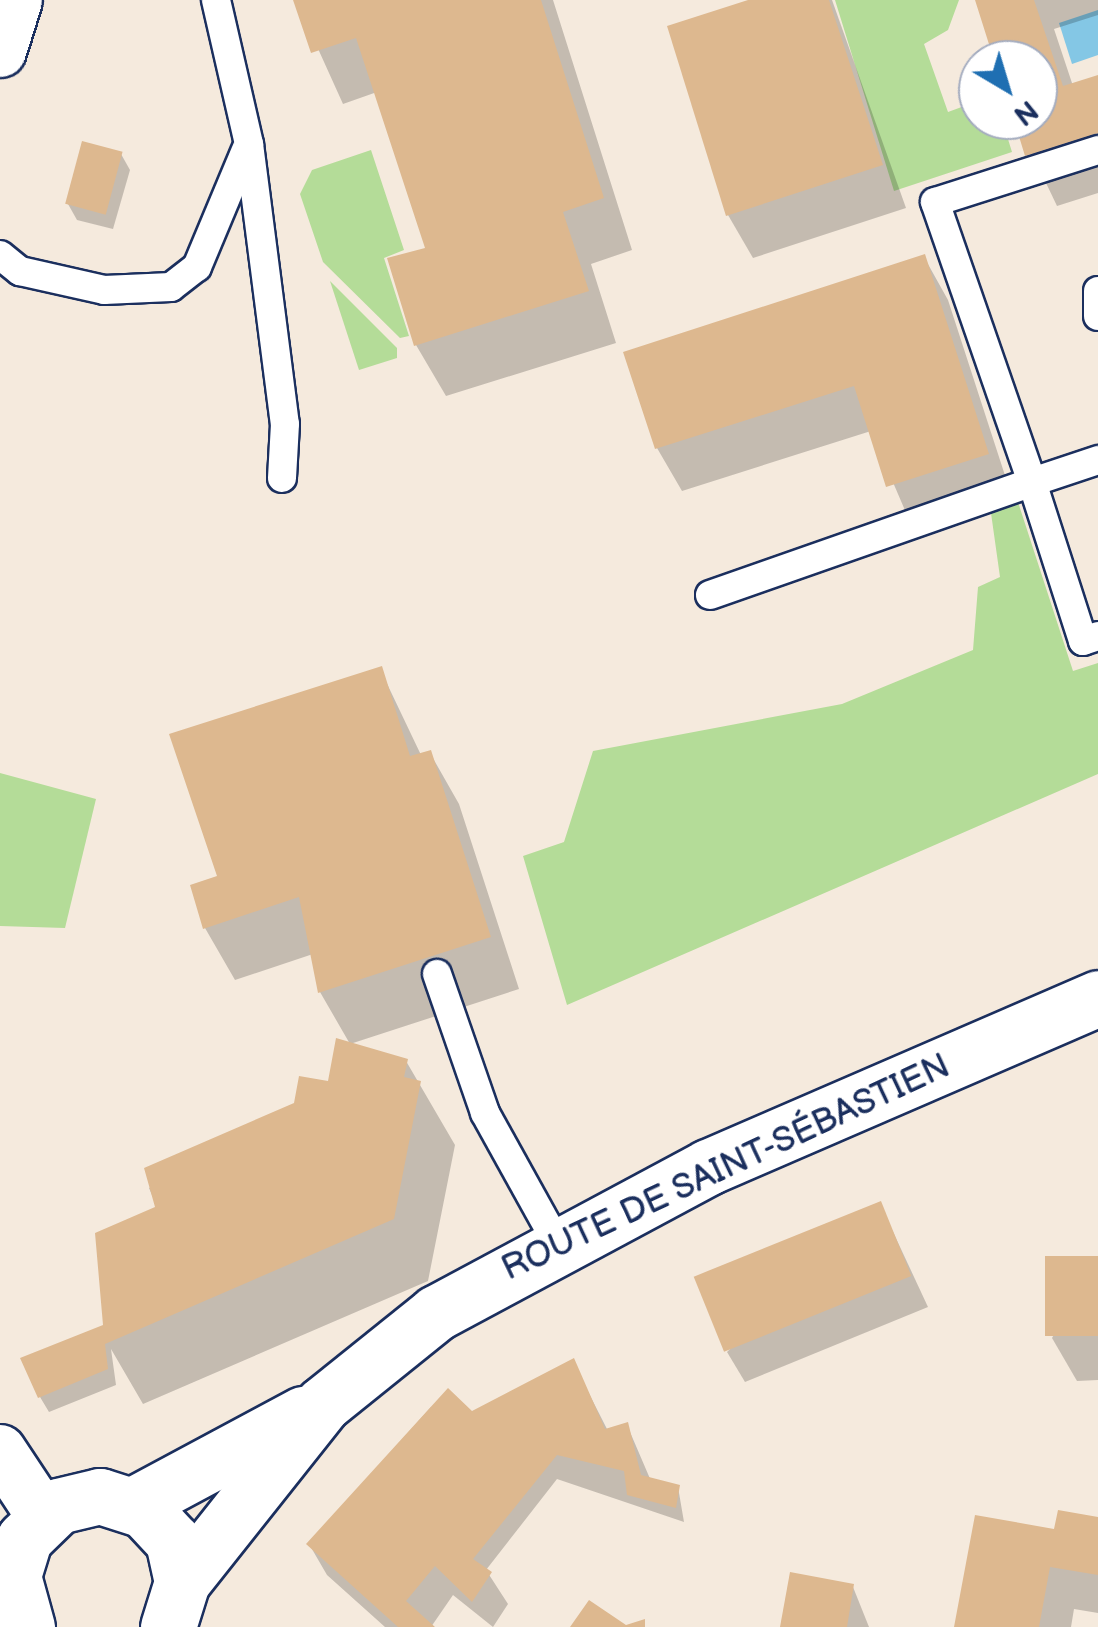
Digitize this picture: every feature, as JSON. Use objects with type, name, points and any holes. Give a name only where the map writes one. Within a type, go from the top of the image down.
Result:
[{"type":"street","points":[[0,51],[16,0]]},
{"type":"street","name":"ROUTE DE SAINT-SÉBASTIEN","points":[[135,1504],[323,1404],[436,1313],[556,1242],[1098,998]]},
{"type":"street","name":"ROUTE DE SAINT-SÉBASTIEN","points":[[175,1604],[323,1404]]},
{"type":"street","points":[[0,1451],[43,1516]]},
{"type":"street","points":[[14,1604],[20,1548],[43,1516],[83,1497],[135,1504],[173,1541],[175,1604]]},
{"type":"lane","points":[[216,0],[249,144],[285,424],[282,478]]},
{"type":"lane","points":[[0,254],[20,271],[104,290],[171,287],[197,266],[249,144]]},
{"type":"lane","points":[[1098,150],[934,202],[1084,641],[1098,636]]},
{"type":"lane","points":[[1098,290],[1098,316]]},
{"type":"lane","points":[[710,595],[1098,460]]},
{"type":"lane","points":[[437,974],[485,1113],[556,1242]]},
{"type":"green space","points":[[835,0],[959,0],[948,30],[924,44],[948,112],[958,108],[958,140],[1008,140],[1012,152],[894,191]]},
{"type":"green space","points":[[371,150],[404,250],[384,258],[409,336],[400,338],[323,262],[300,194],[312,170]]},
{"type":"green space","points":[[330,281],[397,348],[397,358],[359,370]]},
{"type":"green space","points":[[1018,502],[1073,671],[1098,663],[1098,774],[567,1005],[523,856],[564,842],[593,751],[842,704],[973,650],[978,587],[1000,577],[991,513]]},
{"type":"green space","points":[[0,773],[96,799],[65,928],[0,926]]},
{"type":"water","points":[[1098,10],[1098,55],[1072,64],[1059,23]]},
{"type":"building","points":[[293,0],[541,0],[604,198],[563,212],[589,291],[414,346],[387,258],[425,248],[356,38],[311,53]]},
{"type":"building","points":[[748,0],[829,0],[883,165],[726,216],[667,26]]},
{"type":"building","points":[[975,0],[1034,0],[1047,40],[988,40]]},
{"type":"building","points":[[1058,71],[1063,86],[1098,75],[1098,133],[1025,156],[1020,140],[1058,140]]},
{"type":"building","points":[[82,141],[123,152],[106,215],[65,204]]},
{"type":"building","points":[[925,254],[989,454],[886,487],[854,386],[655,449],[623,352]]},
{"type":"building","points":[[382,666],[410,756],[431,750],[491,937],[318,993],[299,897],[203,929],[190,885],[217,876],[169,734]]},
{"type":"building","points":[[336,1038],[408,1059],[404,1077],[421,1081],[394,1219],[105,1344],[108,1369],[38,1398],[20,1358],[103,1325],[95,1233],[155,1207],[144,1168],[294,1103],[299,1076],[328,1081]]},
{"type":"building","points":[[881,1201],[911,1276],[724,1352],[694,1277]]},
{"type":"building","points":[[1045,1256],[1098,1256],[1098,1336],[1045,1336]]},
{"type":"building","points":[[574,1358],[605,1429],[628,1422],[641,1475],[680,1485],[676,1508],[627,1495],[624,1471],[557,1455],[473,1559],[492,1572],[472,1602],[435,1566],[406,1601],[435,1627],[398,1627],[306,1544],[448,1388],[472,1411]]},
{"type":"building","points":[[1058,1510],[1098,1517],[1098,1575],[1050,1567],[1039,1627],[954,1627],[975,1515],[1054,1529]]},
{"type":"building","points":[[790,1572],[854,1584],[847,1627],[780,1627]]},
{"type":"building","points":[[589,1600],[626,1625],[645,1619],[645,1627],[570,1627]]}]
